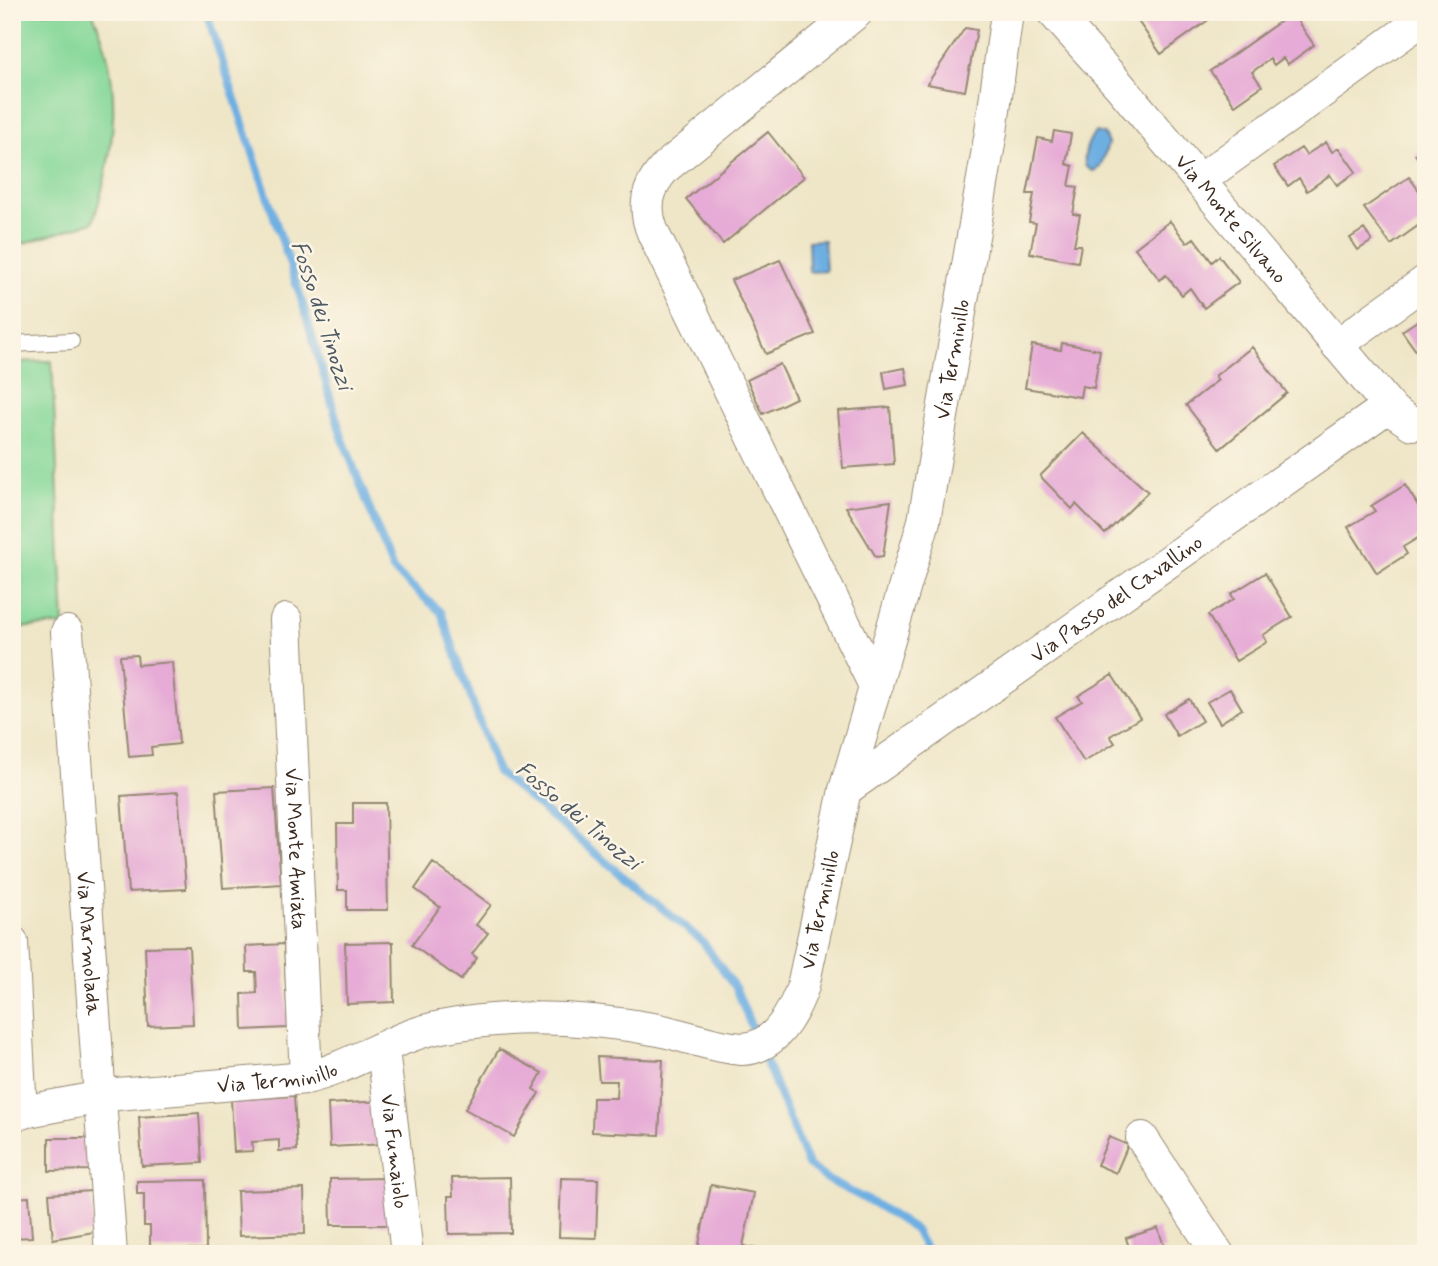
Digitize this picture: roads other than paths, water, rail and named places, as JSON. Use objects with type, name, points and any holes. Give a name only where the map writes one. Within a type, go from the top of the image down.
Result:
[{"type":"street","points":[[857,12],[667,166],[649,191],[647,209],[654,235],[876,688]]},
{"type":"street","name":"Via Terminillo","points":[[17,1113],[102,1096],[306,1078],[335,1071],[438,1027],[525,1017],[623,1025],[728,1047],[760,1044],[788,1018],[803,986],[845,790],[913,569],[928,503],[991,132],[1007,12]]},
{"type":"street","name":"Via Monte Silvano","points":[[1068,17],[1337,345],[1409,417]]},
{"type":"street","points":[[1200,180],[1426,17]]},
{"type":"street","points":[[1337,345],[1426,281]]},
{"type":"street","name":"Via Passo del Cavallino","points":[[845,790],[1409,417]]},
{"type":"street","name":"Via Monte Amiata","points":[[286,620],[306,1078]]},
{"type":"street","name":"Via Marmolada","points":[[67,632],[102,1096],[111,1254]]},
{"type":"street","points":[[12,942],[17,1113]]},
{"type":"street","name":"Via Fumaiolo","points":[[383,1049],[407,1254]]},
{"type":"street","points":[[1142,1138],[1218,1254]]},
{"type":"lane","points":[[12,344],[71,341]]},
{"type":"water","points":[[1096,132],[1104,134],[1108,144],[1100,167],[1093,171],[1086,167],[1085,153]]},
{"type":"water","points":[[824,240],[826,271],[809,272],[808,241]]},
{"type":"waterway","name":"Fosso dei Tinozzi","points":[[206,12],[300,295],[341,434],[393,570],[441,612],[497,772],[703,942],[736,989],[757,1040]]},
{"type":"waterway","name":"Fosso dei Tinozzi","points":[[762,1052],[808,1165],[828,1180],[875,1204],[915,1230],[928,1254]]}]
